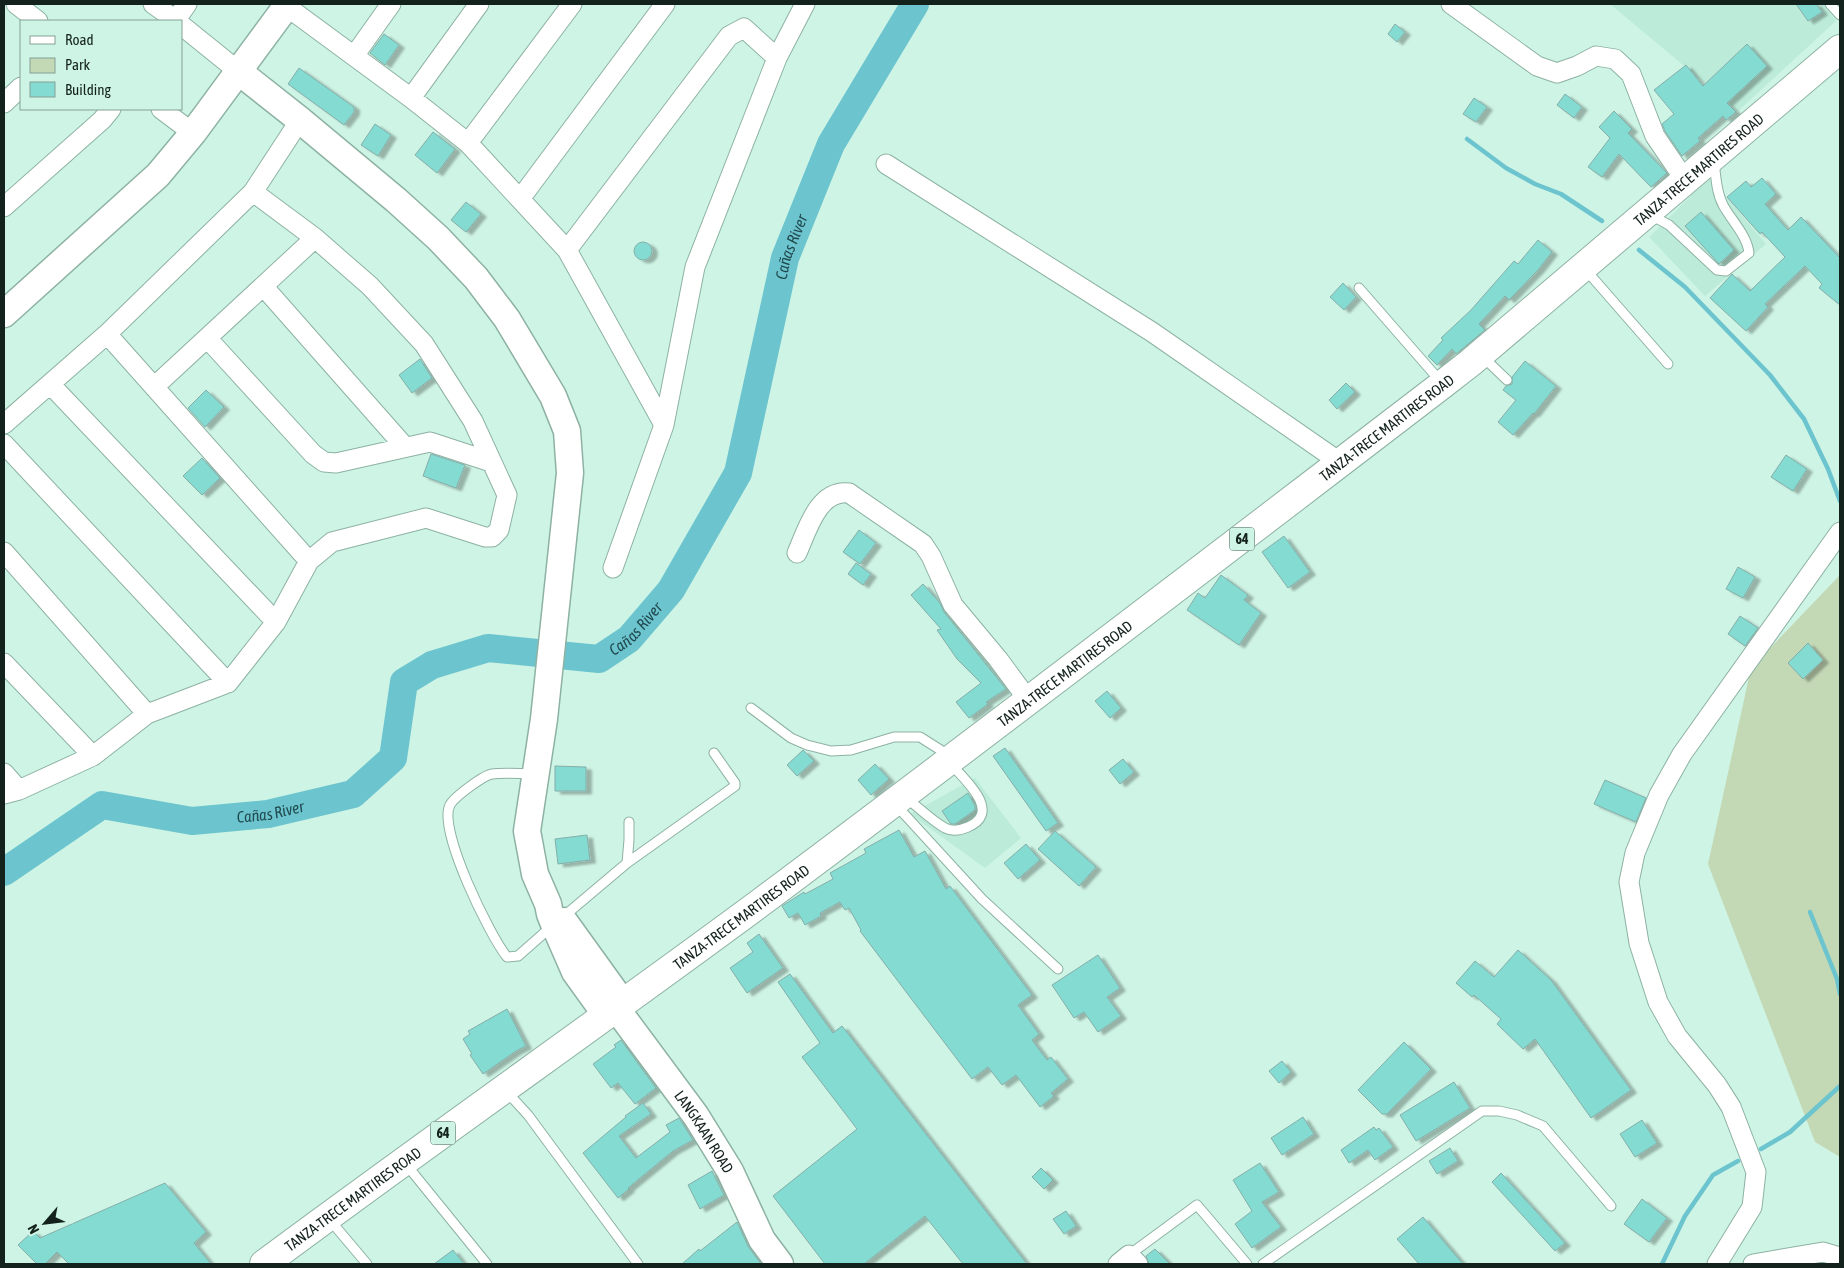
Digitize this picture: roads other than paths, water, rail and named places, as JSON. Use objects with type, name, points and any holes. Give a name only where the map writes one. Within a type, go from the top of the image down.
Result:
[{"type":"main road","name":"TANZA-TRECE MARTIRES ROAD","points":[[264,1264],[403,1160],[615,1008],[898,799],[1341,463],[1480,354],[1840,48]]},
{"type":"street","points":[[4,8],[8,4]]},
{"type":"street","points":[[16,4],[37,20]]},
{"type":"street","points":[[152,4],[174,20]]},
{"type":"street","points":[[178,20],[187,4]]},
{"type":"street","points":[[354,56],[391,4]]},
{"type":"street","points":[[411,98],[479,4]]},
{"type":"street","points":[[468,143],[572,4]]},
{"type":"street","points":[[520,200],[665,4]]},
{"type":"street","points":[[613,568],[664,425],[695,267],[777,58],[805,4]]},
{"type":"street","points":[[1451,4],[1537,66],[1557,73],[1596,56],[1615,59],[1631,74],[1655,136],[1685,180]]},
{"type":"street","points":[[4,314],[158,175],[193,133],[287,5],[468,143],[567,250],[664,425]]},
{"type":"street","points":[[182,26],[238,71]]},
{"type":"street","points":[[567,250],[729,36],[744,28],[777,58]]},
{"type":"street","name":"LANGKAAN ROAD","points":[[238,71],[300,120],[438,238],[476,278],[507,319],[553,396],[568,430],[570,473],[544,719],[527,831],[535,874],[555,915],[575,972],[595,981],[696,1116],[730,1171],[762,1240],[780,1264]]},
{"type":"street","points":[[4,103],[20,88]]},
{"type":"street","points":[[4,207],[102,120],[110,110]]},
{"type":"street","points":[[162,110],[193,133]]},
{"type":"street","points":[[4,424],[107,334],[252,192],[300,120]]},
{"type":"street","points":[[886,164],[1152,332],[1341,463]]},
{"type":"street","points":[[4,773],[12,792],[93,756],[147,714],[228,683],[276,622],[309,561],[332,542],[426,518],[485,537],[492,537],[499,530],[507,495],[473,421],[424,344],[370,286],[315,238],[252,192]]},
{"type":"street","points":[[154,387],[315,238]]},
{"type":"street","points":[[263,286],[405,447]]},
{"type":"street","points":[[107,334],[309,561]]},
{"type":"street","points":[[207,338],[313,454],[324,462],[336,463],[430,442],[491,462]]},
{"type":"street","points":[[50,384],[276,622]]},
{"type":"street","points":[[4,444],[228,683]]},
{"type":"street","points":[[797,553],[818,507],[831,496],[840,492],[849,493],[923,544],[931,556],[953,605],[998,658],[1029,701]]},
{"type":"street","points":[[1717,1264],[1752,1207],[1756,1172],[1731,1107],[1717,1084],[1677,1036],[1658,1002],[1639,943],[1629,882],[1635,853],[1659,795],[1682,754],[1840,532]]},
{"type":"street","points":[[4,552],[147,714]]},
{"type":"street","points":[[4,663],[93,756]]},
{"type":"street","points":[[1753,1264],[1822,1252],[1840,1257]]},
{"type":"lane","points":[[1830,4],[1840,15]]},
{"type":"lane","points":[[1639,219],[1658,219],[1669,225],[1717,270],[1726,271],[1749,253],[1748,244],[1722,204],[1718,194],[1713,157]]},
{"type":"lane","points":[[1583,267],[1668,364]]},
{"type":"lane","points":[[1359,288],[1443,384]]},
{"type":"lane","points":[[1480,354],[1507,380]]},
{"type":"lane","points":[[751,708],[791,738],[806,746],[831,751],[851,750],[894,737],[920,736],[951,759],[976,793],[982,804],[983,812],[979,820],[972,825],[957,830],[946,828],[898,799]]},
{"type":"lane","points":[[535,774],[490,774],[462,793],[449,806],[447,823],[465,879],[499,947],[506,957],[518,956],[555,915],[735,786],[735,783],[714,753]]},
{"type":"lane","points":[[898,799],[982,899],[1058,969]]},
{"type":"lane","points":[[627,863],[629,822]]},
{"type":"lane","points":[[504,1088],[528,1115],[638,1264]]},
{"type":"lane","points":[[1263,1264],[1482,1112],[1499,1110],[1543,1126],[1611,1206]]},
{"type":"lane","points":[[403,1160],[487,1264]]},
{"type":"lane","points":[[1128,1261],[1197,1206],[1247,1264]]},
{"type":"lane","points":[[328,1217],[367,1264]]},
{"type":"waterway","name":"Cañas River","points":[[4,872],[102,805],[192,821],[268,814],[353,794],[393,758],[404,682],[432,665],[488,648],[599,659],[629,639],[671,590],[738,473],[785,258],[831,144],[915,4]]},
{"type":"waterway","points":[[1467,139],[1506,168],[1535,184],[1561,194],[1602,221]]},
{"type":"waterway","points":[[1639,250],[1685,287],[1770,375],[1804,419],[1828,469],[1840,501]]},
{"type":"waterway","points":[[1810,912],[1837,979],[1840,994]]},
{"type":"waterway","points":[[1761,1149],[1790,1132],[1840,1086]]},
{"type":"waterway","points":[[1662,1264],[1685,1216],[1713,1175],[1738,1161]]}]
